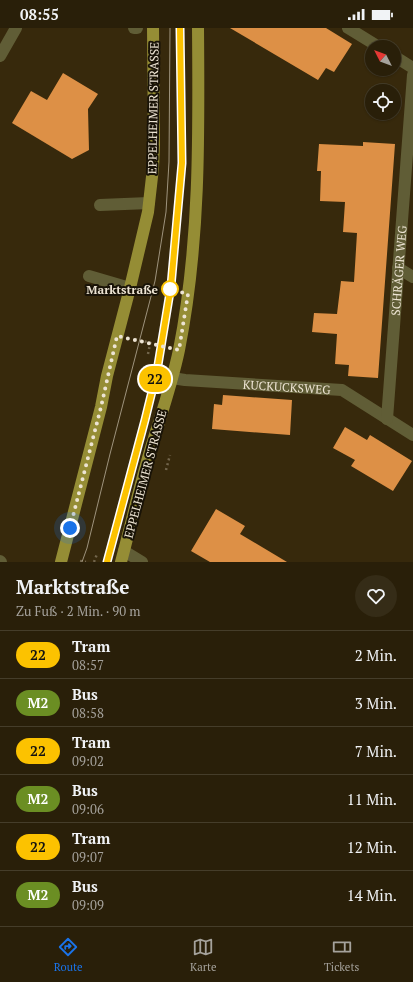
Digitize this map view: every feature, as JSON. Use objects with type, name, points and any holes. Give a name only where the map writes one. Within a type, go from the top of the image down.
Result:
[{"type":"main road","name":"EPPELHEIMER STRASSE","points":[[61,562],[101,407],[148,212],[154,144],[153,28]]},
{"type":"main road","name":"EPPELHEIMER STRASSE","points":[[123,556],[150,452],[179,350],[188,294],[195,225],[199,145],[198,28]]},
{"type":"street","points":[[0,56],[16,28]]},
{"type":"street","points":[[348,28],[368,40]]},
{"type":"street","points":[[401,60],[413,68]]},
{"type":"street","name":"SCHRÄGER WEG","points":[[387,419],[413,75]]},
{"type":"street","points":[[100,205],[149,203]]},
{"type":"street","points":[[398,268],[413,277]]},
{"type":"street","points":[[89,276],[130,288]]},
{"type":"street","name":"KUCKUCKSWEG","points":[[172,378],[342,390],[413,435]]},
{"type":"street","points":[[123,556],[142,562]]},
{"type":"path","points":[[117,336],[179,350]]},
{"type":"path","points":[[148,354],[150,344]]},
{"type":"path","points":[[94,562],[97,554]]},
{"type":"building","points":[[230,28],[326,28],[352,44],[334,72],[326,68],[318,80]]},
{"type":"building","points":[[63,73],[98,94],[88,109],[89,150],[72,159],[12,123],[31,91],[47,100]]},
{"type":"building","points":[[363,142],[395,144],[378,378],[348,376],[349,365],[335,364],[337,334],[312,332],[314,313],[337,314],[341,281],[354,282],[357,233],[343,232],[345,202],[320,201],[321,171],[317,171],[319,144],[363,146]]},
{"type":"building","points":[[223,395],[292,400],[290,435],[212,429],[214,404],[222,405]]},
{"type":"building","points":[[345,427],[367,440],[370,435],[412,461],[393,491],[351,466],[355,460],[333,448]]},
{"type":"building","points":[[216,509],[245,526],[240,534],[287,562],[210,562],[191,551]]},
{"type":"tram line","points":[[82,562],[87,548],[155,281],[166,212],[169,162],[170,28]]},
{"type":"tram line","points":[[107,562],[157,371],[171,286],[182,163],[180,28]]},
{"type":"tram line","name":"22","points":[[107,562],[157,371],[171,286],[182,163],[180,28]]},
{"type":"place","name":"Marktstraße","points":[[170,289]]},
{"type":"route","points":[[70,528],[101,407],[117,336],[179,350],[188,294],[170,289]]}]
